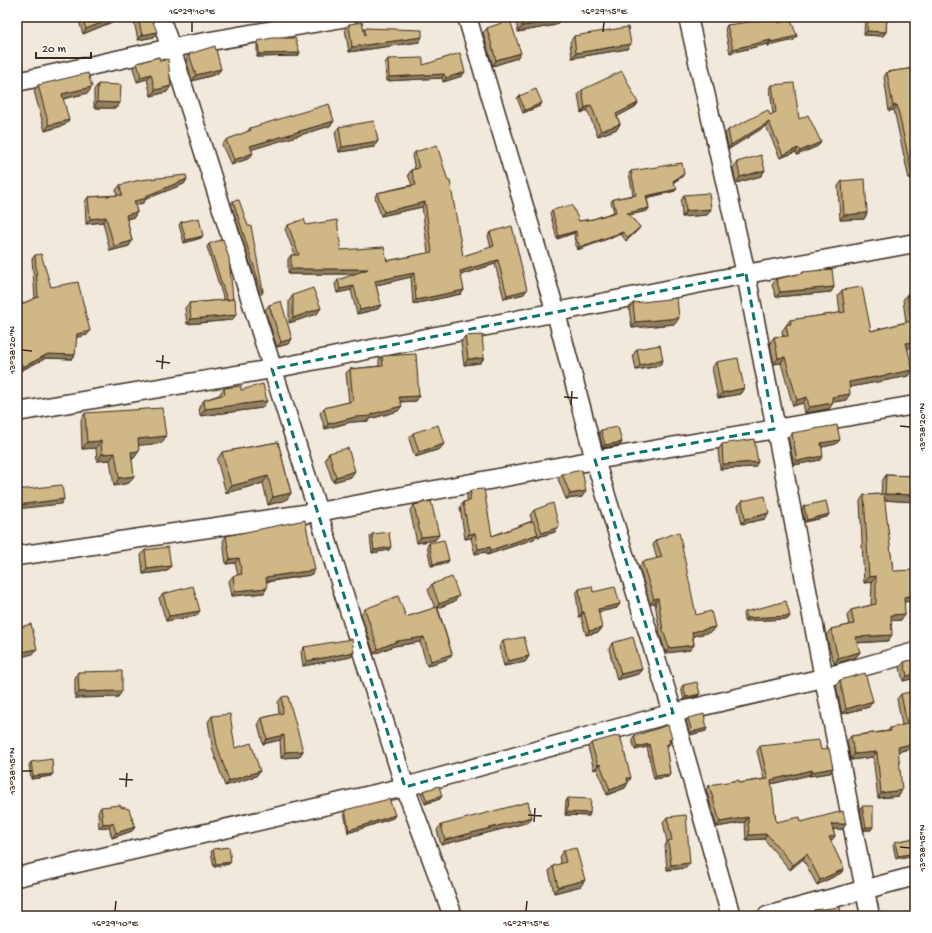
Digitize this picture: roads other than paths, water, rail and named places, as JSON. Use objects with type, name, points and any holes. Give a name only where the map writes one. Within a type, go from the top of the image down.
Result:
[{"type":"street","points":[[160,17],[405,787],[453,916]]},
{"type":"street","points":[[17,82],[171,48],[348,17]]},
{"type":"street","points":[[467,17],[556,313],[595,460],[672,713],[731,916]]},
{"type":"street","points":[[688,17],[746,274],[774,429],[870,916]]},
{"type":"street","points":[[17,412],[272,369],[746,274],[915,242]]},
{"type":"street","points":[[17,556],[318,512],[595,460],[915,405]]},
{"type":"street","points":[[17,877],[405,787],[672,713],[823,678],[915,652]]},
{"type":"street","points":[[767,916],[915,876]]}]
